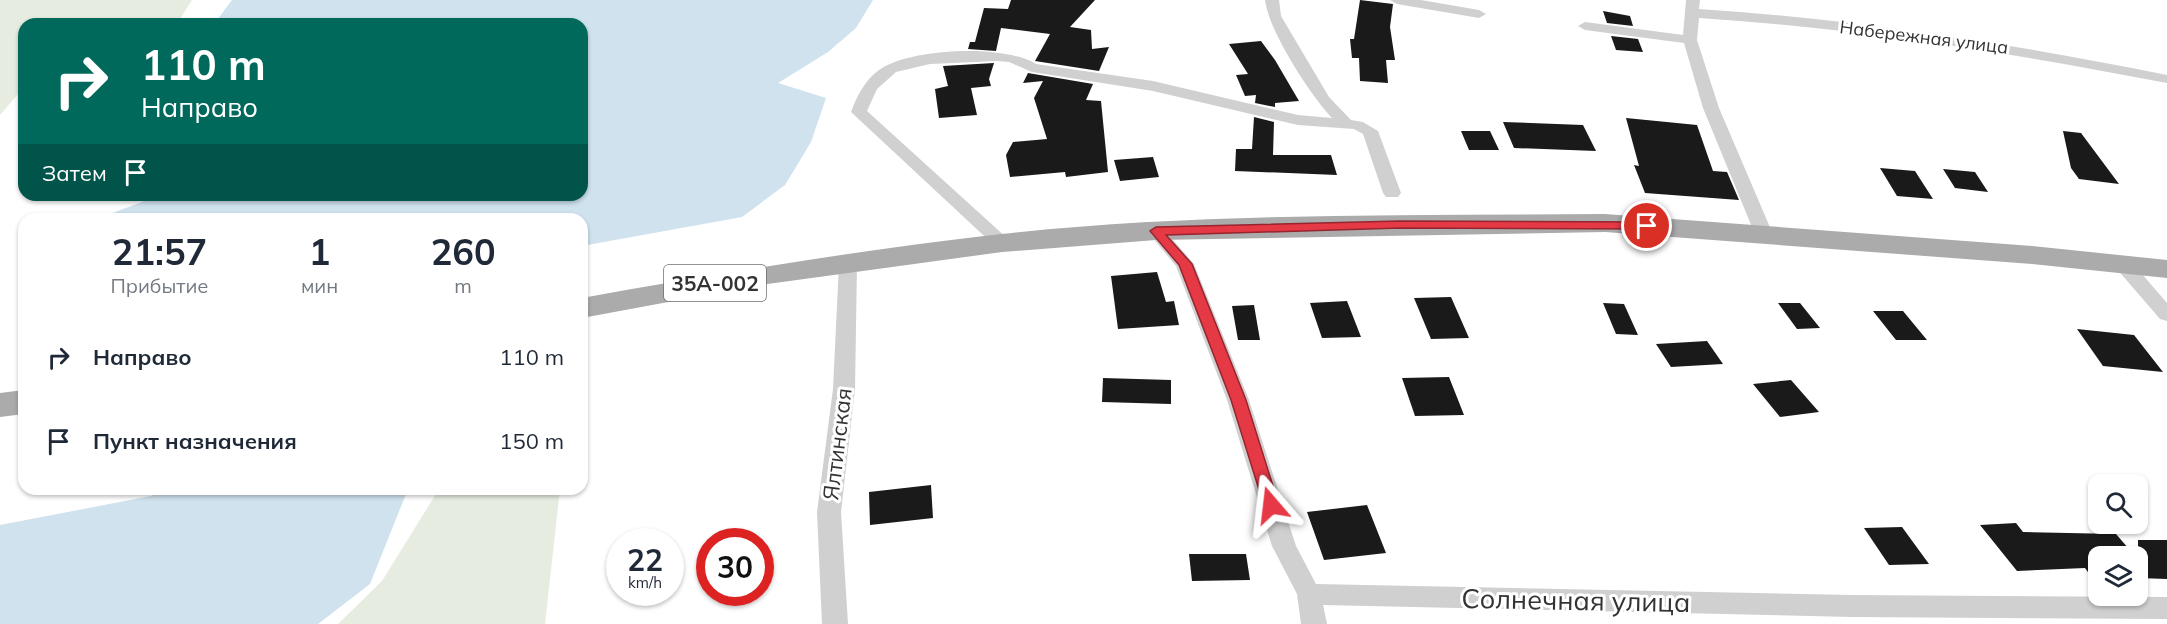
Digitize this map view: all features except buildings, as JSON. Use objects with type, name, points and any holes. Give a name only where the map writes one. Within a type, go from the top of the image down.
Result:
[{"type":"main road","name":"35А-002","points":[[588,307],[694,287],[1002,243],[1156,231],[1400,225],[1605,223],[1763,232],[2167,269]]},
{"type":"main road","points":[[0,405],[18,403]]},
{"type":"street","points":[[1272,0],[1274,16],[1323,99],[1346,124]]},
{"type":"street","points":[[1397,0],[1479,14]]},
{"type":"street","points":[[1692,7],[1690,40],[1711,108],[1763,232]]},
{"type":"street","name":"Набережная улица","points":[[1692,7],[2006,47],[2167,79]]},
{"type":"street","points":[[1585,26],[1690,40]]},
{"type":"street","points":[[1002,243],[859,112],[867,89],[891,69],[902,65],[964,57],[1004,57],[1020,60],[1032,68],[1153,86],[1298,120],[1357,125],[1370,131],[1392,193]]},
{"type":"street","points":[[1156,231],[1185,264],[1238,400],[1284,546],[1309,594],[1314,624]]},
{"type":"street","name":"Ялтинская","points":[[835,624],[829,512],[844,389],[848,264]]},
{"type":"street","points":[[2123,264],[2167,315]]},
{"type":"street","name":"Солнечная улица","points":[[1309,594],[1852,606],[2167,608]]},
{"type":"shaded area","points":[[0,0],[192,0],[181,18],[18,18],[18,94],[0,115]]},
{"type":"shaded area","points":[[435,495],[559,495],[545,624],[338,624],[382,581]]},
{"type":"water","points":[[232,0],[873,0],[856,28],[828,52],[778,83],[826,98],[811,142],[785,185],[742,217],[588,245],[588,213],[112,213],[145,201],[588,201],[588,18],[218,18]]},
{"type":"water","points":[[406,495],[370,584],[318,624],[0,624],[0,525],[151,496]]},
{"type":"route","points":[[1271,505],[1238,400],[1185,264],[1156,231],[1400,225],[1605,223],[1647,226]]}]
